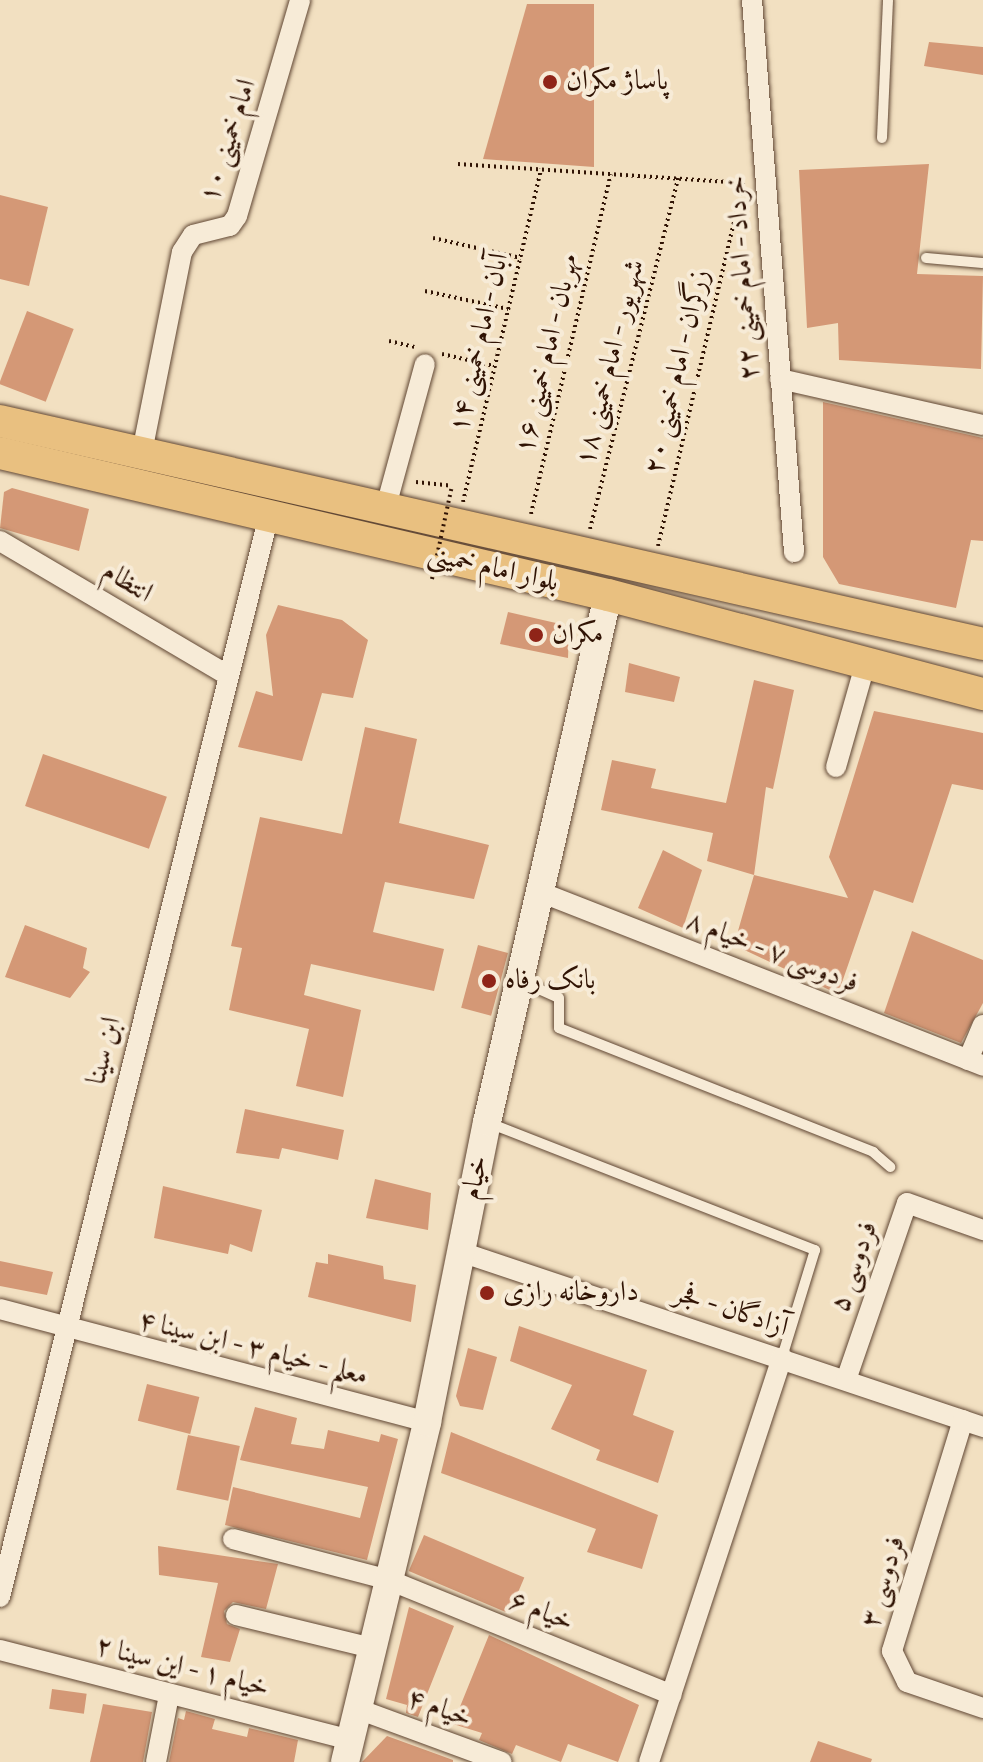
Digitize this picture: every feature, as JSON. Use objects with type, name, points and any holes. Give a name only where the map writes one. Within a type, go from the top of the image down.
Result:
[{"type":"main road","name":"بلوار امام خمینی","points":[[0,421],[141,457],[457,526],[524,544],[983,644]]},
{"type":"main road","points":[[12,457],[33,429]]},
{"type":"main road","name":"بلوار امام خمینی","points":[[12,457],[268,519],[608,595],[983,694]]},
{"type":"street","name":"امام خمینی ۱۰","points":[[141,457],[182,252],[193,235],[230,226],[237,216],[300,0]]},
{"type":"street","name":"خرداد - امام خمینی ۲۲","points":[[752,0],[794,552]]},
{"type":"street","points":[[385,510],[425,364]]},
{"type":"street","points":[[780,379],[983,425]]},
{"type":"street","name":"ابن سینا","points":[[0,1597],[226,674],[268,519]]},
{"type":"street","name":"انتظام","points":[[0,541],[226,674]]},
{"type":"street","name":"خیام","points":[[348,1751],[427,1422],[487,1122],[608,595]]},
{"type":"street","points":[[836,767],[866,662]]},
{"type":"street","name":"فردوسی ۷ - خیام ۸","points":[[540,892],[975,1063]]},
{"type":"street","points":[[975,1063],[983,1025]]},
{"type":"street","name":"فردوسی ۵","points":[[846,1380],[907,1203],[983,1230]]},
{"type":"street","name":"آزادگان - فجر","points":[[461,1252],[973,1423]]},
{"type":"street","name":"معلم - خیام ۳ - ابن سینا ۴","points":[[0,1309],[65,1331],[427,1422]]},
{"type":"street","points":[[649,1762],[782,1357]]},
{"type":"street","name":"فردوسی ۳","points":[[973,1423],[892,1651],[907,1682],[983,1708]]},
{"type":"street","name":"خیام ۶","points":[[233,1539],[389,1580],[672,1695]]},
{"type":"street","points":[[236,1615],[372,1648]]},
{"type":"street","name":"خیام ۱ - این سینا ۲","points":[[0,1650],[169,1695],[348,1751]]},
{"type":"street","points":[[156,1762],[169,1695]]},
{"type":"street","name":"خیام ۴","points":[[358,1709],[502,1762]]},
{"type":"lane","points":[[882,138],[888,0]]},
{"type":"lane","points":[[926,258],[983,263]]},
{"type":"lane","points":[[520,981],[559,998],[559,1028],[861,1147],[890,1167]]},
{"type":"lane","points":[[487,1122],[815,1250],[782,1357]]},
{"type":"path","points":[[458,164],[765,184]]},
{"type":"path","name":"آبان - امام خمینی ۱۴","points":[[457,526],[541,169]]},
{"type":"path","name":"مهربان - امام خمینی ۱۶","points":[[524,544],[611,174]]},
{"type":"path","name":"شهریور - امام خمینی ۱۸","points":[[583,557],[678,178]]},
{"type":"path","name":"زرگران - امام خمینی ۲۰","points":[[652,571],[743,183]]},
{"type":"path","points":[[433,238],[521,258]]},
{"type":"path","points":[[425,291],[508,309]]},
{"type":"path","points":[[416,478],[452,486],[432,579]]},
{"type":"building","name":"پاساژ مکران","points":[[527,4],[594,4],[594,167],[483,159]]},
{"type":"building","points":[[929,42],[983,47],[983,75],[924,66]]},
{"type":"building","points":[[929,164],[917,274],[983,276],[981,369],[839,360],[838,323],[807,328],[799,170]]},
{"type":"building","points":[[0,195],[48,207],[29,286],[0,279]]},
{"type":"building","points":[[27,311],[74,329],[46,402],[0,384]]},
{"type":"building","points":[[823,402],[983,438],[983,541],[971,540],[956,608],[839,584],[823,557]]},
{"type":"building","points":[[12,488],[89,509],[79,551],[0,528],[4,492]]},
{"type":"building","points":[[278,605],[342,620],[368,640],[353,698],[322,693],[302,761],[238,747],[256,691],[273,696],[266,635]]},
{"type":"building","name":"مکران","points":[[508,612],[569,626],[568,658],[500,644]]},
{"type":"building","points":[[629,663],[680,677],[674,702],[625,692]]},
{"type":"building","points":[[754,680],[794,690],[773,789],[766,787],[754,875],[707,861],[713,833],[601,810],[612,760],[656,769],[651,788],[726,803]]},
{"type":"building","points":[[874,711],[983,733],[983,790],[952,784],[913,903],[874,890],[838,994],[734,945],[754,875],[848,898],[829,857]]},
{"type":"building","points":[[365,727],[417,739],[399,823],[489,845],[474,899],[385,882],[373,932],[444,949],[434,991],[311,964],[304,995],[361,1010],[343,1097],[296,1086],[309,1029],[229,1010],[242,948],[231,946],[260,817],[342,834]]},
{"type":"building","points":[[43,754],[167,797],[149,849],[25,806]]},
{"type":"building","points":[[663,850],[702,870],[683,928],[638,908]]},
{"type":"building","points":[[25,925],[87,948],[83,968],[90,972],[70,998],[5,977]]},
{"type":"building","points":[[912,931],[983,960],[983,1003],[961,1043],[884,1013]]},
{"type":"building","name":"بانک رفاه","points":[[478,945],[508,953],[491,1016],[461,1008]]},
{"type":"building","points":[[245,1109],[344,1130],[338,1160],[282,1148],[279,1159],[236,1153]]},
{"type":"building","points":[[375,1179],[431,1193],[428,1230],[366,1218]]},
{"type":"building","points":[[163,1186],[262,1210],[252,1252],[230,1244],[228,1254],[154,1238]]},
{"type":"building","points":[[328,1254],[383,1266],[384,1279],[416,1285],[411,1322],[308,1297],[316,1262],[328,1264]]},
{"type":"building","points":[[0,1261],[53,1272],[47,1295],[0,1286]]},
{"type":"building","points":[[519,1326],[647,1370],[633,1415],[674,1431],[658,1483],[596,1460],[600,1450],[551,1429],[572,1385],[510,1361]]},
{"type":"building","points":[[468,1348],[497,1357],[483,1410],[460,1406],[456,1396]]},
{"type":"building","points":[[147,1384],[199,1397],[190,1434],[138,1421]]},
{"type":"building","points":[[255,1407],[297,1418],[291,1444],[324,1449],[328,1430],[379,1442],[381,1434],[398,1439],[367,1560],[225,1525],[233,1487],[360,1518],[368,1487],[240,1460]]},
{"type":"building","points":[[451,1432],[658,1515],[642,1569],[587,1552],[596,1529],[441,1473]]},
{"type":"building","points":[[188,1435],[240,1446],[228,1501],[176,1490]]},
{"type":"building","points":[[424,1535],[524,1578],[509,1613],[409,1571]]},
{"type":"building","points":[[158,1546],[278,1564],[266,1609],[233,1602],[224,1611],[227,1624],[240,1629],[230,1662],[201,1657],[218,1583],[159,1575]]},
{"type":"building","points":[[409,1607],[454,1626],[418,1717],[406,1713],[407,1705],[386,1699]]},
{"type":"building","points":[[489,1635],[639,1705],[618,1762],[568,1744],[561,1762],[516,1745],[512,1754],[479,1740],[482,1733],[453,1724]]},
{"type":"building","points":[[52,1689],[87,1694],[84,1714],[49,1709]]},
{"type":"building","points":[[103,1704],[152,1712],[143,1762],[90,1762]]},
{"type":"building","points":[[186,1711],[215,1719],[212,1729],[247,1737],[249,1728],[298,1740],[294,1762],[169,1762],[178,1718],[184,1720]]},
{"type":"building","points":[[387,1736],[453,1760],[453,1762],[362,1762]]},
{"type":"building","points":[[818,1741],[872,1759],[871,1762],[810,1762]]},
{"type":"place","name":"پاساژ مکران","points":[[550,82]]},
{"type":"place","name":"مکران","points":[[536,635]]},
{"type":"place","name":"بانک رفاه","points":[[489,981]]},
{"type":"place","name":"داروخانه رازی","points":[[487,1293]]}]
